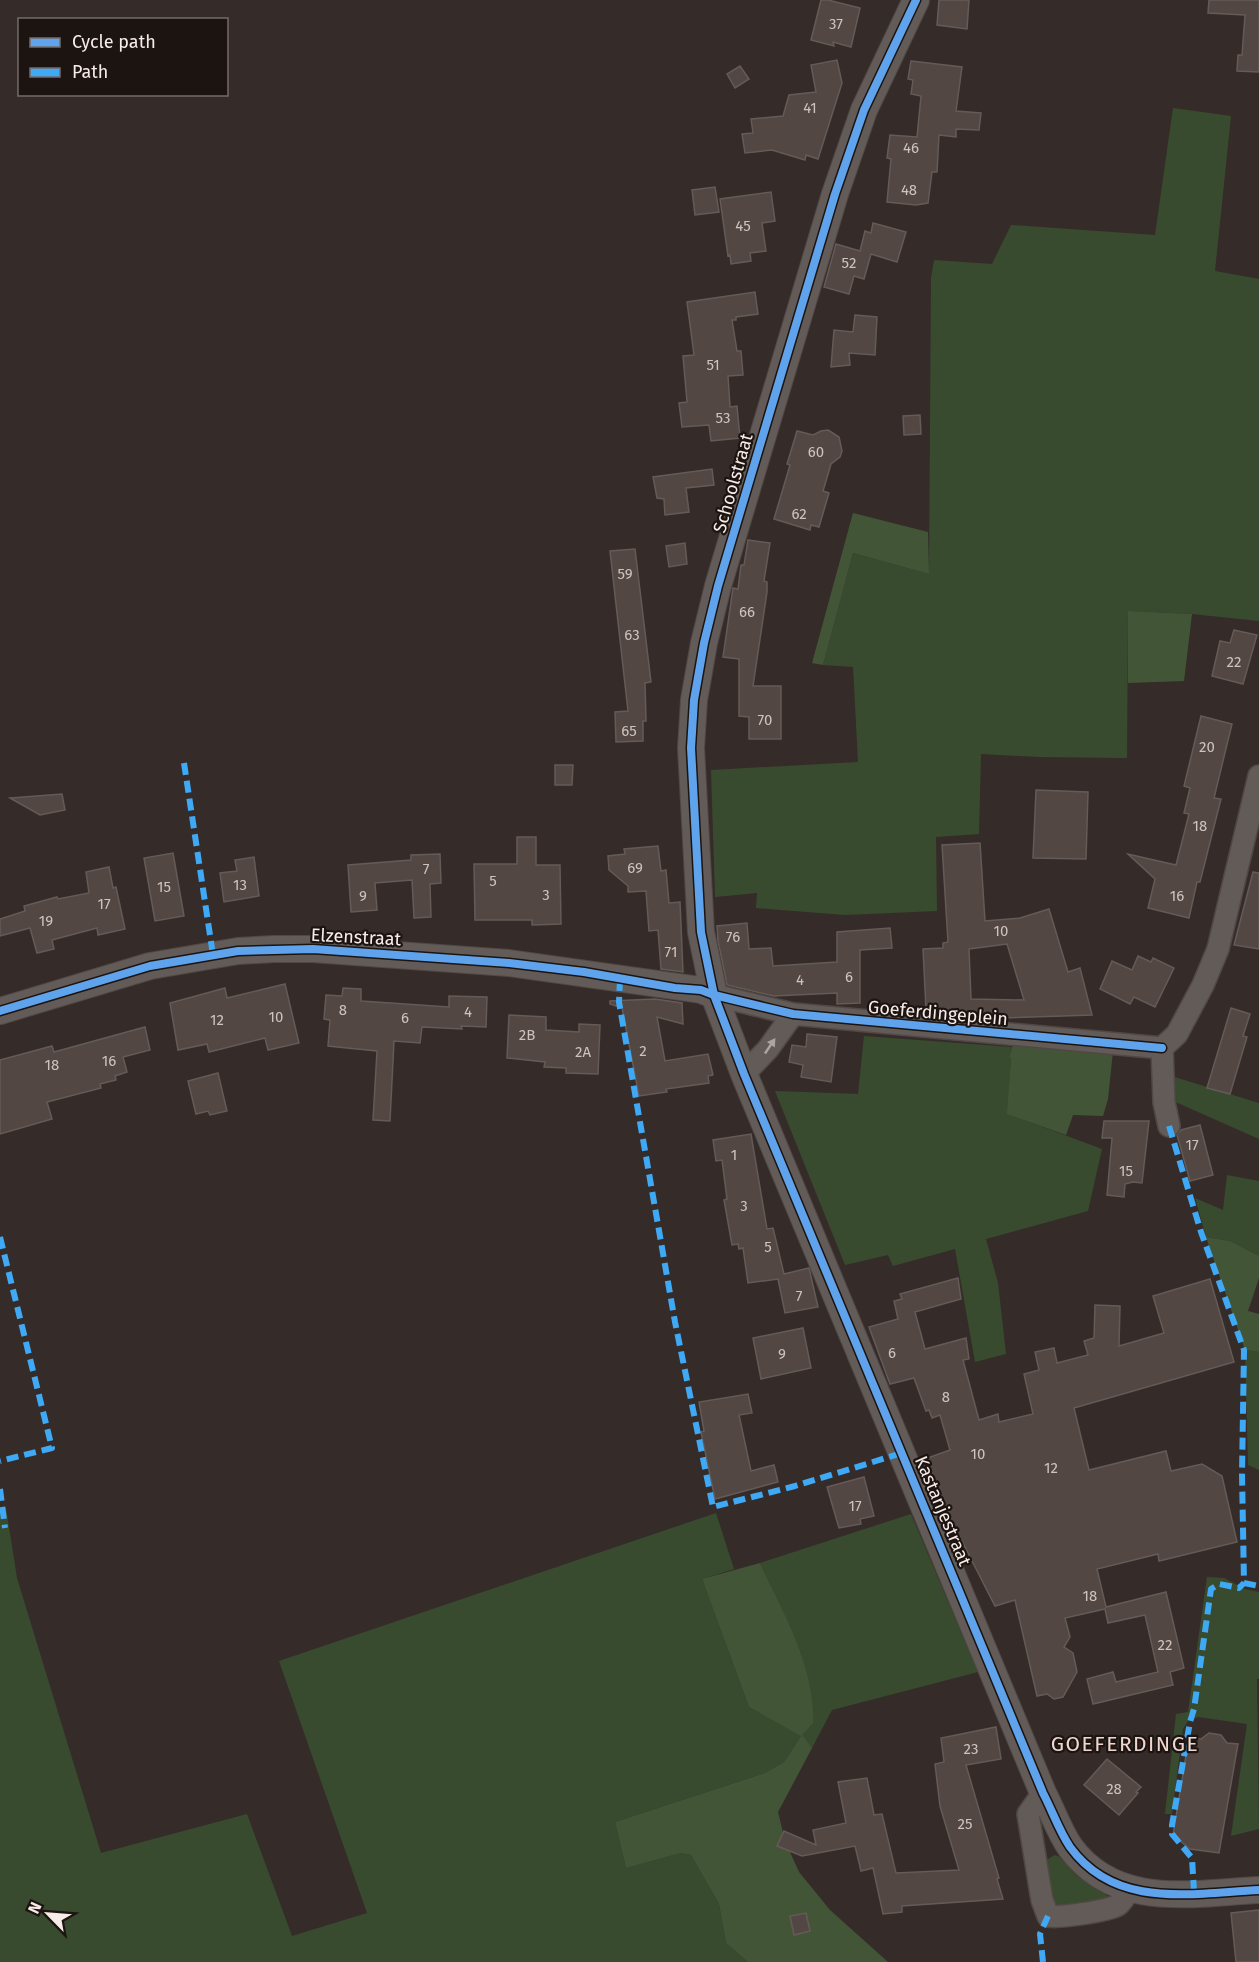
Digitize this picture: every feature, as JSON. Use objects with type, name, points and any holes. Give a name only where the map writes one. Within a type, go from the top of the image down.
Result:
[{"type":"street","name":"Schoolstraat","points":[[714,995],[701,932],[691,748],[694,699],[704,643],[718,586],[835,194],[864,110],[916,0]]},
{"type":"street","points":[[1169,1126],[1164,1102],[1162,1048],[1177,1034],[1203,985],[1218,949],[1259,776]]},
{"type":"street","name":"Elzenstraat","points":[[0,1011],[150,966],[238,951],[274,949],[336,950],[509,963],[701,990],[714,995]]},
{"type":"street","name":"Goeferdingeplein","points":[[714,995],[793,1014],[1162,1048]]},
{"type":"street","name":"Kastanjestraat","points":[[714,995],[744,1074],[1044,1793],[1070,1846],[1092,1871],[1130,1890],[1168,1894],[1259,1890]]},
{"type":"street","points":[[744,1074],[768,1049],[793,1014]]},
{"type":"street","points":[[1044,1793],[1028,1814],[1042,1900],[1048,1916],[1059,1918],[1118,1905],[1130,1890]]},
{"type":"green space","points":[[1173,108],[1231,116],[1215,271],[1259,279],[1259,621],[1192,614],[1128,611],[1127,758],[981,754],[979,834],[936,837],[937,911],[845,915],[756,908],[757,893],[715,897],[711,770],[858,762],[853,667],[823,665],[853,553],[929,574],[931,278],[934,260],[992,264],[1011,225],[1155,235]]},
{"type":"green space","points":[[853,513],[928,532],[929,574],[853,553],[823,665],[812,663]]},
{"type":"green space","points":[[1128,611],[1192,614],[1184,681],[1128,683]]},
{"type":"green space","points":[[864,1036],[1012,1047],[1009,1057],[1011,1058],[1008,1114],[1102,1149],[1088,1211],[986,1239],[998,1283],[1006,1354],[975,1362],[955,1249],[893,1266],[888,1255],[845,1265],[775,1091],[858,1094]]},
{"type":"green space","points":[[1014,1042],[1113,1051],[1108,1099],[1103,1116],[1073,1115],[1066,1135],[1007,1114],[1011,1058],[1009,1057]]},
{"type":"green space","points":[[1168,1075],[1259,1103],[1259,1139],[1171,1100]]},
{"type":"green space","points":[[1227,1175],[1259,1181],[1259,1256],[1230,1241],[1206,1237],[1195,1198],[1223,1210]]},
{"type":"green space","points":[[1206,1237],[1230,1241],[1259,1256],[1259,1278],[1248,1311],[1259,1314],[1259,1352],[1245,1350]]},
{"type":"green space","points":[[1245,1350],[1259,1352],[1259,1470],[1248,1465]]},
{"type":"green space","points":[[6,1508],[17,1578],[101,1853],[247,1814],[292,1936],[367,1913],[279,1661],[716,1513],[734,1569],[702,1579],[749,1707],[802,1735],[782,1610],[760,1563],[911,1514],[978,1672],[832,1710],[812,1748],[801,1736],[784,1762],[765,1773],[615,1822],[626,1868],[681,1853],[691,1855],[719,1904],[726,1943],[748,1962],[0,1962],[0,1510]]},
{"type":"green space","points":[[760,1563],[796,1641],[809,1681],[812,1702],[813,1723],[802,1735],[812,1748],[778,1812],[785,1841],[799,1872],[830,1910],[888,1962],[748,1962],[726,1943],[719,1904],[691,1855],[681,1853],[626,1868],[615,1822],[765,1773],[784,1762],[801,1736],[749,1707],[702,1579]]},
{"type":"green space","points":[[1207,1577],[1224,1578],[1245,1589],[1259,1592],[1259,1679],[1257,1679],[1259,1829],[1231,1836],[1247,1724],[1198,1717],[1188,1721],[1183,1729],[1172,1814],[1165,1814],[1176,1714],[1188,1712]]},
{"type":"green space","points":[[1055,1855],[1060,1857],[1075,1874],[1109,1898],[1061,1909],[1051,1905],[1046,1860]]},
{"type":"building","points":[[821,0],[860,8],[851,47],[833,42],[834,46],[811,40]]},
{"type":"building","points":[[939,0],[969,0],[967,29],[937,25]]},
{"type":"building","points":[[1209,0],[1259,0],[1259,72],[1237,71],[1238,55],[1242,55],[1245,15],[1208,13]]},
{"type":"building","points":[[837,60],[842,83],[818,159],[806,155],[805,160],[772,150],[745,153],[742,134],[753,133],[751,119],[783,116],[789,95],[816,92],[811,65]]},
{"type":"building","points":[[911,61],[962,67],[956,111],[981,113],[979,130],[956,129],[956,137],[939,135],[937,172],[932,172],[928,203],[916,205],[887,202],[891,159],[887,158],[890,135],[917,137],[921,96],[911,94],[913,80],[908,79]]},
{"type":"building","points":[[740,66],[749,79],[735,88],[727,74]]},
{"type":"building","points":[[715,187],[719,212],[695,215],[692,190]]},
{"type":"building","points":[[771,192],[775,221],[762,223],[766,251],[750,253],[751,261],[731,264],[720,199]]},
{"type":"building","points":[[873,223],[906,232],[897,262],[871,254],[864,279],[854,276],[849,294],[824,287],[836,244],[860,251],[865,231],[871,233]]},
{"type":"building","points":[[755,292],[758,314],[736,317],[736,320],[732,320],[737,351],[741,351],[743,375],[728,376],[730,407],[737,406],[740,438],[711,441],[709,425],[682,427],[679,403],[687,402],[683,356],[694,355],[687,302]]},
{"type":"building","points":[[855,315],[877,317],[875,355],[849,353],[850,365],[831,367],[834,330],[853,332]]},
{"type":"building","points":[[920,415],[921,434],[904,435],[903,416]]},
{"type":"building","points":[[828,430],[839,437],[842,451],[840,457],[831,464],[823,491],[829,493],[819,527],[811,525],[810,530],[774,519],[790,465],[787,464],[797,431],[813,435]]},
{"type":"building","points":[[712,469],[714,485],[686,488],[689,512],[665,515],[664,499],[657,498],[653,477]]},
{"type":"building","points":[[748,540],[770,543],[764,581],[767,582],[767,592],[753,686],[781,686],[781,739],[749,739],[749,717],[739,716],[739,659],[723,657],[733,588],[738,589],[741,565],[744,565]]},
{"type":"building","points":[[685,543],[687,564],[669,567],[666,546]]},
{"type":"building","points":[[635,549],[651,682],[645,683],[646,721],[643,721],[643,741],[616,742],[615,712],[628,711],[610,551]]},
{"type":"building","points":[[1234,630],[1257,635],[1243,684],[1212,676],[1220,641],[1230,643]]},
{"type":"building","points":[[1201,716],[1232,724],[1214,798],[1221,799],[1189,918],[1148,908],[1155,879],[1128,854],[1176,865],[1189,814],[1184,813],[1190,788],[1184,786]]},
{"type":"building","points":[[555,765],[573,765],[572,785],[555,785]]},
{"type":"building","points":[[1036,790],[1088,792],[1086,859],[1033,858]]},
{"type":"building","points":[[62,794],[65,810],[40,815],[10,798]]},
{"type":"building","points":[[517,837],[536,837],[536,865],[560,865],[561,924],[532,925],[532,920],[475,920],[474,864],[517,864]]},
{"type":"building","points":[[980,843],[985,921],[1020,918],[1049,909],[1068,972],[1080,968],[1092,1015],[1003,1018],[926,1009],[923,949],[943,948],[943,943],[948,942],[942,845]],"holes":[[[1007,944],[1024,1000],[971,999],[969,949]]]},
{"type":"building","points":[[658,846],[661,871],[666,870],[669,903],[680,902],[683,972],[661,969],[658,930],[649,931],[646,891],[628,892],[628,886],[609,870],[608,856],[625,854],[624,849]]},
{"type":"building","points":[[173,853],[184,916],[155,921],[144,858]]},
{"type":"building","points":[[440,854],[441,883],[430,884],[431,917],[414,918],[412,880],[375,883],[377,910],[351,912],[348,865],[411,860],[411,855]]},
{"type":"building","points":[[254,857],[259,896],[224,902],[220,873],[237,871],[235,860]]},
{"type":"building","points":[[109,867],[125,929],[98,935],[97,928],[52,940],[54,949],[37,953],[30,928],[0,936],[0,919],[25,911],[24,906],[57,897],[58,899],[89,893],[86,872]]},
{"type":"building","points":[[1253,872],[1259,873],[1259,949],[1234,945]]},
{"type":"building","points":[[747,923],[749,949],[771,948],[773,966],[837,962],[837,932],[890,928],[892,948],[860,950],[860,1003],[837,1004],[837,993],[774,996],[727,985],[717,926]]},
{"type":"building","points":[[1138,956],[1151,962],[1153,958],[1174,968],[1155,1007],[1134,997],[1130,1004],[1100,989],[1112,961],[1132,970]]},
{"type":"building","points":[[285,984],[299,1043],[268,1050],[265,1038],[209,1052],[207,1044],[178,1050],[170,1003],[225,988],[227,998]]},
{"type":"building","points":[[343,988],[361,989],[361,1001],[449,1007],[449,996],[487,997],[486,1027],[461,1026],[462,1029],[422,1027],[420,1043],[394,1041],[390,1121],[373,1120],[377,1051],[328,1046],[330,1020],[324,1019],[326,995],[342,996]]},
{"type":"building","points":[[655,999],[682,1003],[683,1024],[657,1017],[665,1061],[708,1054],[713,1075],[708,1076],[709,1083],[666,1089],[667,1092],[639,1096],[622,1008],[610,1004],[610,1001]]},
{"type":"building","points":[[1231,1008],[1250,1014],[1243,1036],[1247,1037],[1230,1094],[1207,1088]]},
{"type":"building","points":[[509,1015],[546,1017],[546,1030],[579,1032],[579,1024],[600,1025],[598,1074],[566,1073],[566,1068],[544,1067],[545,1062],[507,1058]]},
{"type":"building","points":[[145,1027],[150,1050],[123,1057],[127,1072],[115,1076],[116,1080],[100,1084],[101,1088],[47,1102],[52,1119],[0,1134],[0,1060],[52,1046],[54,1052]]},
{"type":"building","points":[[807,1034],[837,1037],[831,1082],[801,1077],[803,1065],[789,1062],[792,1045],[806,1047]]},
{"type":"building","points":[[218,1073],[227,1111],[210,1115],[208,1111],[196,1114],[188,1081]]},
{"type":"building","points":[[1104,1121],[1149,1121],[1142,1183],[1125,1184],[1124,1197],[1107,1195],[1112,1138],[1102,1138]]},
{"type":"building","points":[[1200,1125],[1213,1175],[1190,1181],[1177,1135],[1181,1130]]},
{"type":"building","points":[[751,1134],[767,1229],[773,1228],[784,1274],[809,1268],[818,1307],[785,1313],[778,1279],[748,1283],[743,1248],[739,1249],[738,1244],[732,1245],[724,1200],[727,1199],[722,1160],[716,1161],[713,1140]]},
{"type":"building","points":[[958,1278],[961,1299],[915,1312],[925,1349],[966,1338],[969,1359],[963,1360],[979,1420],[998,1414],[999,1422],[1033,1414],[1024,1374],[1039,1370],[1035,1352],[1054,1348],[1057,1363],[1088,1355],[1084,1341],[1094,1338],[1095,1305],[1120,1306],[1119,1346],[1164,1333],[1153,1296],[1210,1279],[1234,1362],[1074,1408],[1089,1470],[1166,1451],[1171,1471],[1202,1464],[1222,1476],[1237,1542],[1159,1561],[1158,1554],[1097,1569],[1106,1607],[1166,1592],[1184,1668],[1170,1672],[1173,1685],[1093,1704],[1087,1679],[1113,1672],[1116,1682],[1158,1672],[1145,1615],[1108,1623],[1105,1609],[1065,1618],[1070,1637],[1064,1647],[1073,1653],[1077,1672],[1063,1697],[1054,1699],[1047,1694],[1037,1696],[1015,1600],[995,1606],[937,1492],[925,1459],[950,1450],[940,1415],[932,1418],[929,1410],[926,1411],[914,1378],[890,1384],[869,1327],[898,1319],[894,1301],[902,1299],[900,1294]]},
{"type":"building","points":[[803,1328],[811,1368],[761,1379],[753,1338]]},
{"type":"building","points":[[748,1394],[752,1413],[739,1415],[751,1471],[774,1465],[778,1482],[715,1499],[701,1432],[704,1431],[699,1402]]},
{"type":"building","points":[[864,1477],[874,1516],[860,1519],[861,1524],[839,1528],[827,1487]]},
{"type":"building","points":[[996,1727],[1001,1759],[966,1765],[1003,1899],[902,1906],[902,1912],[883,1914],[873,1868],[861,1871],[855,1846],[802,1856],[777,1846],[784,1831],[816,1845],[813,1830],[846,1823],[838,1782],[867,1778],[874,1815],[882,1814],[896,1873],[959,1870],[940,1806],[935,1764],[944,1762],[941,1738]]},
{"type":"building","points":[[1209,1733],[1221,1735],[1227,1743],[1238,1744],[1219,1853],[1190,1849],[1173,1835],[1189,1737],[1201,1739]]},
{"type":"building","points":[[1107,1759],[1141,1787],[1119,1815],[1084,1785]]},
{"type":"building","points":[[1259,1910],[1259,1962],[1236,1962],[1231,1913]]},
{"type":"building","points":[[806,1913],[810,1931],[794,1935],[790,1916]]},
{"type":"marked path","points":[[184,763],[213,955]]},
{"type":"marked path","points":[[620,979],[619,1002],[675,1322],[713,1507],[795,1486],[902,1453]]},
{"type":"marked path","points":[[1169,1126],[1201,1232],[1244,1350],[1242,1474],[1244,1583]]},
{"type":"marked path","points":[[0,1237],[52,1448],[0,1461]]},
{"type":"marked path","points":[[0,1489],[5,1528]]},
{"type":"marked path","points":[[1244,1583],[1259,1586]]},
{"type":"marked path","points":[[1194,1892],[1192,1858],[1172,1834],[1172,1825],[1194,1709],[1211,1589],[1219,1584],[1239,1588],[1244,1583]]},
{"type":"marked path","points":[[1043,1962],[1040,1934],[1048,1916]]},
{"type":"cycle path","points":[[916,0],[864,110],[835,194],[718,586],[704,643],[694,700],[691,748],[701,932],[714,995],[744,1074],[1043,1793],[1066,1841],[1089,1867],[1110,1881],[1132,1889],[1182,1894],[1259,1890]]},
{"type":"cycle path","points":[[0,1011],[150,966],[238,951],[313,949],[509,963],[584,972],[675,988],[701,990],[793,1014],[1162,1048]]},
{"type":"district","name":"GOEFERDINGE","points":[[1125,1744]]}]
